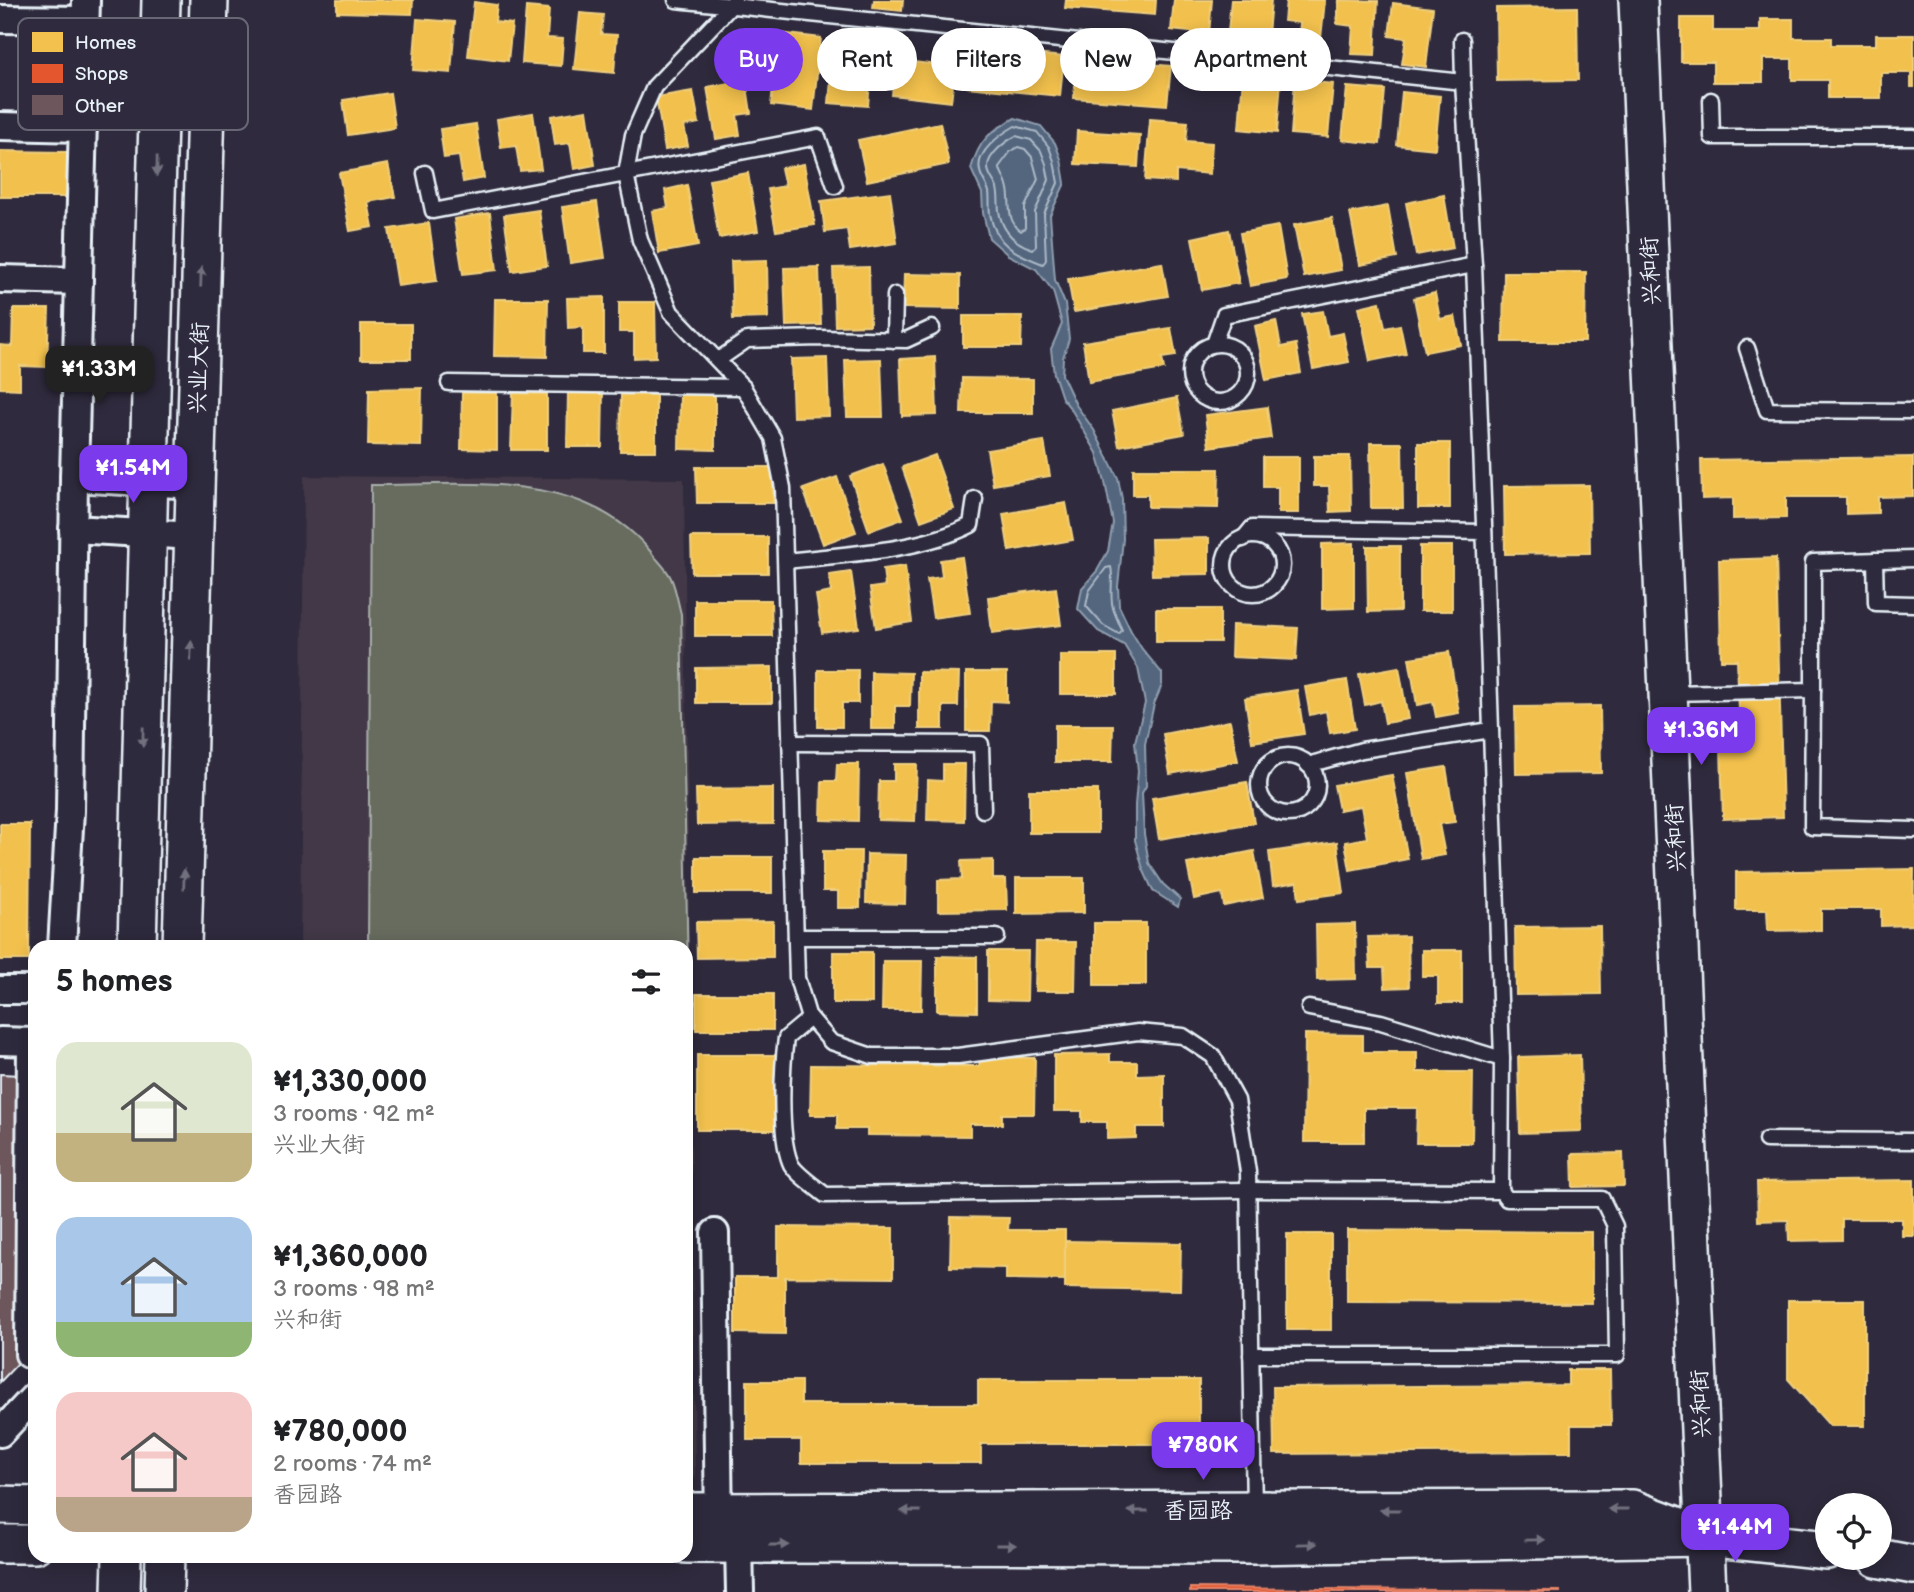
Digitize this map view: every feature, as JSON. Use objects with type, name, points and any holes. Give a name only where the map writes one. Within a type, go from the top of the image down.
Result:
[{"type":"street","name":"兴业大街","points":[[161,0],[161,18]]},
{"type":"street","name":"兴业大街","points":[[208,18],[209,0]]},
{"type":"street","name":"兴和街","points":[[1638,0],[1707,1592]]},
{"type":"street","points":[[0,19],[85,10]]},
{"type":"street","points":[[0,125],[18,126]]},
{"type":"street","points":[[62,940],[71,811],[73,529],[83,130]]},
{"type":"street","name":"兴业大街","points":[[137,940],[158,130]]},
{"type":"street","name":"兴业大街","points":[[182,940],[205,130]]},
{"type":"street","points":[[0,279],[78,281]]},
{"type":"street","points":[[74,478],[195,485]]},
{"type":"street","points":[[73,529],[194,536]]},
{"type":"street","points":[[0,990],[28,990]]},
{"type":"street","points":[[0,1041],[28,1042]]},
{"type":"street","points":[[715,1233],[710,1531],[740,1592]]},
{"type":"street","points":[[0,1433],[28,1403]]},
{"type":"street","points":[[0,1505],[28,1506]]},
{"type":"street","name":"香园路","points":[[710,1531],[1632,1510],[1706,1537]]},
{"type":"street","name":"香园路","points":[[710,1531],[1254,1531],[1706,1537],[1815,1549]]},
{"type":"street","points":[[0,1544],[28,1544]]},
{"type":"street","points":[[1892,1560],[1914,1564]]},
{"type":"street","points":[[121,1592],[122,1563]]},
{"type":"street","points":[[163,1592],[165,1563]]},
{"type":"lane","points":[[676,0],[733,3],[1463,82]]},
{"type":"lane","points":[[733,3],[654,87],[633,135],[626,174],[640,240],[671,312],[743,387],[773,438],[783,488],[797,978],[810,1018],[831,1042],[872,1056],[958,1056],[1138,1032],[1183,1036],[1213,1056],[1237,1100],[1248,1172],[1254,1531]]},
{"type":"lane","points":[[1251,1354],[1617,1355],[1615,1226],[1602,1199],[1507,1199],[1501,1191],[1502,1059],[1491,730],[1474,265],[1462,40]]},
{"type":"lane","points":[[1711,100],[1712,137],[1914,137]]},
{"type":"lane","points":[[425,173],[433,211],[818,137],[835,186]]},
{"type":"lane","points":[[1214,344],[1232,346],[1240,352],[1248,369],[1244,387],[1230,399],[1221,401],[1202,396],[1192,381],[1190,371],[1197,354],[1214,344],[1224,315],[1474,265]]},
{"type":"lane","points":[[894,340],[895,295]]},
{"type":"lane","points":[[718,360],[747,340],[906,340],[932,328]]},
{"type":"lane","points":[[1748,348],[1767,410],[1914,411]]},
{"type":"lane","points":[[449,383],[743,387]]},
{"type":"lane","points":[[786,561],[881,550],[949,536],[971,525],[975,499]]},
{"type":"lane","points":[[1243,539],[1266,539],[1274,545],[1282,562],[1278,580],[1264,592],[1255,594],[1237,589],[1225,574],[1224,564],[1231,546],[1243,539],[1252,528],[1484,532]]},
{"type":"lane","points":[[1914,559],[1813,562],[1812,827],[1914,830]]},
{"type":"lane","points":[[1875,561],[1876,603],[1914,604]]},
{"type":"lane","points":[[1669,693],[1813,690]]},
{"type":"lane","points":[[1308,765],[1362,750],[1491,730]]},
{"type":"lane","points":[[790,743],[981,744],[983,810]]},
{"type":"lane","points":[[1292,757],[1301,759],[1308,765],[1317,782],[1313,800],[1307,807],[1298,812],[1280,813],[1264,802],[1259,784],[1266,766],[1273,760],[1292,757]]},
{"type":"lane","points":[[796,937],[997,937]]},
{"type":"lane","points":[[1309,1008],[1381,1022],[1502,1059]]},
{"type":"lane","points":[[810,1018],[786,1038],[783,1066],[785,1136],[790,1165],[825,1195],[1248,1190],[1501,1191]]},
{"type":"lane","points":[[1766,1140],[1914,1140]]},
{"type":"shaded area","points":[[304,476],[684,479],[689,940],[300,940]]},
{"type":"shaded area","points":[[693,1296],[695,1477],[693,1477]]},
{"type":"green space","points":[[484,484],[522,487],[558,494],[592,507],[624,525],[669,575],[681,614],[687,940],[368,940],[371,485]]},
{"type":"water","points":[[1015,118],[1041,126],[1055,143],[1061,159],[1065,183],[1050,215],[1055,280],[1065,304],[1069,339],[1063,358],[1062,375],[1118,478],[1122,499],[1123,539],[1118,586],[1119,606],[1142,649],[1162,673],[1162,685],[1154,704],[1145,744],[1146,786],[1142,793],[1144,834],[1149,863],[1163,884],[1180,899],[1178,907],[1153,891],[1143,869],[1135,840],[1138,771],[1135,742],[1145,703],[1138,668],[1124,645],[1098,631],[1078,609],[1082,588],[1097,571],[1108,551],[1113,523],[1097,453],[1062,398],[1054,374],[1051,349],[1062,324],[1053,291],[1036,269],[1008,255],[989,238],[982,193],[971,169],[986,138]]},
{"type":"building: Homes","points":[[337,0],[413,0],[412,14],[337,12]]},
{"type":"building: Homes","points":[[874,0],[903,0],[902,11],[873,8]]},
{"type":"building: Homes","points":[[1066,0],[1156,0],[1155,15],[1065,8]]},
{"type":"building: Homes","points":[[1174,0],[1212,0],[1210,28],[1171,28]]},
{"type":"building: Homes","points":[[1231,0],[1271,0],[1269,28],[1228,28]]},
{"type":"building: Homes","points":[[1286,0],[1325,0],[1322,28],[1300,28],[1300,23],[1284,21]]},
{"type":"building: Homes","points":[[1339,0],[1378,1],[1375,55],[1351,54],[1353,26],[1337,24]]},
{"type":"building: Homes","points":[[474,2],[497,5],[495,22],[512,24],[508,61],[468,56]]},
{"type":"building: Homes","points":[[1393,3],[1433,8],[1426,67],[1402,64],[1406,38],[1389,36]]},
{"type":"building: Homes","points":[[526,7],[549,9],[547,38],[563,39],[561,66],[522,63]]},
{"type":"building: Homes","points":[[1577,7],[1578,80],[1497,81],[1496,8]]},
{"type":"building: Homes","points":[[580,13],[603,15],[601,34],[617,35],[614,73],[574,69]]},
{"type":"building: Homes","points":[[1681,18],[1713,18],[1713,31],[1760,31],[1760,19],[1793,19],[1793,38],[1831,38],[1831,45],[1876,45],[1876,35],[1914,35],[1914,87],[1911,87],[1911,73],[1881,73],[1881,98],[1828,98],[1828,80],[1792,80],[1792,59],[1763,59],[1763,82],[1713,82],[1713,62],[1681,62]]},
{"type":"building: Homes","points":[[417,19],[455,22],[451,73],[413,70]]},
{"type":"building: Homes","points":[[803,36],[817,38],[813,110],[771,105],[773,91],[803,91]]},
{"type":"building: Homes","points":[[1046,55],[1060,57],[1060,96],[1008,91],[1046,91]]},
{"type":"building: Homes","points":[[917,62],[931,64],[931,91],[952,91],[951,102],[892,95],[892,91],[917,91]]},
{"type":"building: Homes","points":[[1156,65],[1170,66],[1167,105],[1074,98],[1075,91],[1156,91]]},
{"type":"building: Homes","points":[[1333,84],[1328,137],[1291,134],[1294,91],[1331,91]]},
{"type":"building: Homes","points":[[714,86],[714,91],[748,91],[751,113],[737,115],[740,135],[716,139],[707,87]]},
{"type":"building: Homes","points":[[1347,87],[1385,90],[1380,144],[1342,140]]},
{"type":"building: Homes","points":[[693,91],[699,123],[684,126],[688,146],[665,150],[656,97]]},
{"type":"building: Homes","points":[[830,91],[869,91],[868,106],[829,103]]},
{"type":"building: Homes","points":[[1242,91],[1280,91],[1277,133],[1239,129]]},
{"type":"building: Homes","points":[[1402,92],[1440,96],[1435,149],[1397,145]]},
{"type":"building: Homes","points":[[390,93],[395,128],[348,135],[343,100]]},
{"type":"building: Homes","points":[[587,110],[595,165],[574,169],[570,143],[555,145],[551,116]]},
{"type":"building: Homes","points":[[533,113],[541,169],[520,171],[516,146],[501,148],[497,119]]},
{"type":"building: Homes","points":[[1150,119],[1188,122],[1186,141],[1212,143],[1210,174],[1176,171],[1176,182],[1145,180]]},
{"type":"building: Homes","points":[[940,123],[949,164],[867,181],[858,140]]},
{"type":"building: Homes","points":[[476,124],[484,178],[463,182],[459,156],[444,158],[440,129]]},
{"type":"building: Homes","points":[[1077,131],[1140,135],[1138,167],[1075,164]]},
{"type":"building: Homes","points":[[0,151],[67,152],[67,197],[0,197]]},
{"type":"building: Homes","points":[[388,164],[395,197],[368,202],[373,227],[350,231],[339,173]]},
{"type":"building: Homes","points":[[804,164],[815,225],[776,231],[768,189],[785,186],[781,168]]},
{"type":"building: Homes","points":[[748,173],[758,231],[719,238],[709,180]]},
{"type":"building: Homes","points":[[687,185],[698,246],[659,253],[652,211],[668,208],[665,190]]},
{"type":"building: Homes","points":[[890,192],[897,243],[850,250],[847,229],[825,232],[821,201]]},
{"type":"building: Homes","points":[[1444,195],[1453,248],[1416,255],[1406,203]]},
{"type":"building: Homes","points":[[597,202],[605,258],[570,263],[562,207]]},
{"type":"building: Homes","points":[[1388,206],[1397,258],[1360,265],[1350,213]]},
{"type":"building: Homes","points":[[539,210],[547,266],[512,271],[504,215]]},
{"type":"building: Homes","points":[[490,213],[497,270],[463,274],[454,219]]},
{"type":"building: Homes","points":[[1332,218],[1341,270],[1304,277],[1294,225]]},
{"type":"building: Homes","points":[[429,223],[437,281],[398,286],[389,229]]},
{"type":"building: Homes","points":[[1278,226],[1287,279],[1250,286],[1240,233]]},
{"type":"building: Homes","points":[[1229,230],[1239,283],[1202,290],[1192,238]]},
{"type":"building: Homes","points":[[767,260],[768,318],[733,319],[731,261]]},
{"type":"building: Homes","points":[[1162,263],[1168,296],[1074,312],[1068,279]]},
{"type":"building: Homes","points":[[819,267],[821,325],[786,326],[784,268]]},
{"type":"building: Homes","points":[[869,267],[870,325],[835,326],[833,268]]},
{"type":"building: Homes","points":[[1504,272],[1586,272],[1585,342],[1503,342]]},
{"type":"building: Homes","points":[[904,274],[960,275],[960,309],[903,308]]},
{"type":"building: Homes","points":[[1435,293],[1440,319],[1455,316],[1461,345],[1425,352],[1414,298]]},
{"type":"building: Homes","points":[[604,297],[604,353],[583,353],[583,327],[568,328],[567,298]]},
{"type":"building: Homes","points":[[495,299],[548,299],[547,357],[494,356]]},
{"type":"building: Homes","points":[[619,302],[655,302],[656,357],[634,358],[634,332],[619,332]]},
{"type":"building: Homes","points":[[1380,302],[1385,328],[1400,325],[1406,354],[1370,361],[1359,307]]},
{"type":"building: Homes","points":[[13,309],[49,309],[47,367],[20,366],[20,389],[0,388],[0,345],[12,346]]},
{"type":"building: Homes","points":[[1323,311],[1328,336],[1343,333],[1349,362],[1313,369],[1302,314]]},
{"type":"building: Homes","points":[[963,316],[1022,316],[1021,347],[963,347]]},
{"type":"building: Homes","points":[[1276,321],[1281,347],[1296,344],[1301,373],[1266,380],[1255,326]]},
{"type":"building: Homes","points":[[361,324],[411,324],[411,359],[361,359]]},
{"type":"building: Homes","points":[[1171,328],[1176,356],[1162,358],[1164,369],[1089,382],[1083,342]]},
{"type":"building: Homes","points":[[935,357],[937,415],[902,416],[900,359]]},
{"type":"building: Homes","points":[[827,358],[829,416],[793,417],[791,359]]},
{"type":"building: Homes","points":[[881,359],[883,417],[847,417],[845,360]]},
{"type":"building: Homes","points":[[962,378],[1033,379],[1033,413],[961,413]]},
{"type":"building: Homes","points":[[422,388],[421,446],[368,445],[369,389]]},
{"type":"building: Homes","points":[[568,391],[603,391],[602,447],[567,447]]},
{"type":"building: Homes","points":[[462,393],[497,393],[497,450],[461,449]]},
{"type":"building: Homes","points":[[513,393],[547,394],[547,450],[511,450]]},
{"type":"building: Homes","points":[[680,393],[715,394],[715,450],[679,449]]},
{"type":"building: Homes","points":[[621,395],[656,395],[656,451],[620,451]]},
{"type":"building: Homes","points":[[1177,398],[1184,434],[1119,446],[1112,411]]},
{"type":"building: Homes","points":[[1267,407],[1271,438],[1209,447],[1205,415]]},
{"type":"building: Homes","points":[[1044,441],[1050,476],[993,485],[987,450]]},
{"type":"building: Homes","points":[[1370,443],[1402,443],[1403,508],[1371,508]]},
{"type":"building: Homes","points":[[1418,443],[1450,443],[1450,508],[1418,508]]},
{"type":"building: Homes","points":[[935,455],[954,509],[921,521],[902,467]]},
{"type":"building: Homes","points":[[1314,456],[1350,456],[1351,511],[1330,512],[1329,486],[1314,486]]},
{"type":"building: Homes","points":[[1263,457],[1299,457],[1299,513],[1278,513],[1278,487],[1263,487]]},
{"type":"building: Homes","points":[[1913,457],[1913,496],[1878,497],[1878,513],[1846,514],[1846,497],[1786,497],[1786,518],[1733,519],[1733,498],[1702,499],[1701,460]]},
{"type":"building: Homes","points":[[883,464],[903,519],[869,531],[850,476]]},
{"type":"building: Homes","points":[[696,467],[773,467],[773,503],[697,503]]},
{"type":"building: Homes","points":[[1133,469],[1219,469],[1218,508],[1148,507],[1148,495],[1133,495]]},
{"type":"building: Homes","points":[[837,477],[856,532],[823,544],[803,489]]},
{"type":"building: Homes","points":[[1589,485],[1590,553],[1505,554],[1504,486]]},
{"type":"building: Homes","points":[[1066,503],[1073,540],[1009,551],[1003,514]]},
{"type":"building: Homes","points":[[691,537],[768,537],[768,573],[692,573]]},
{"type":"building: Homes","points":[[1209,538],[1209,574],[1152,575],[1151,539]]},
{"type":"building: Homes","points":[[1354,543],[1354,608],[1322,609],[1322,544]]},
{"type":"building: Homes","points":[[1367,546],[1400,546],[1400,611],[1368,612]]},
{"type":"building: Homes","points":[[1420,546],[1452,546],[1452,611],[1420,611]]},
{"type":"building: Homes","points":[[962,557],[970,613],[933,618],[927,579],[942,577],[940,560]]},
{"type":"building: Homes","points":[[1776,558],[1783,817],[1723,819],[1720,712],[1739,712],[1737,660],[1721,660],[1719,560]]},
{"type":"building: Homes","points":[[905,566],[912,622],[876,628],[870,588],[885,586],[883,569]]},
{"type":"building: Homes","points":[[851,572],[859,628],[822,633],[816,595],[831,592],[829,575]]},
{"type":"building: Homes","points":[[1056,588],[1061,625],[992,633],[988,597]]},
{"type":"building: Homes","points":[[695,600],[771,600],[772,636],[695,636]]},
{"type":"building: Homes","points":[[1156,609],[1220,609],[1220,642],[1156,642]]},
{"type":"building: Homes","points":[[1232,625],[1298,628],[1296,660],[1231,657]]},
{"type":"building: Homes","points":[[1449,652],[1459,713],[1436,717],[1433,702],[1417,705],[1409,658]]},
{"type":"building: Homes","points":[[1060,655],[1116,655],[1116,694],[1060,694]]},
{"type":"building: Homes","points":[[772,667],[772,703],[696,703],[696,668]]},
{"type":"building: Homes","points":[[1399,667],[1408,719],[1385,723],[1381,701],[1365,705],[1359,674]]},
{"type":"building: Homes","points":[[818,670],[858,670],[858,703],[842,703],[842,727],[818,727]]},
{"type":"building: Homes","points":[[871,672],[911,673],[910,706],[895,706],[895,729],[871,729]]},
{"type":"building: Homes","points":[[919,672],[959,673],[958,706],[943,706],[943,729],[919,729]]},
{"type":"building: Homes","points":[[966,672],[1007,672],[1007,702],[991,701],[990,731],[966,731]]},
{"type":"building: Homes","points":[[1347,680],[1355,729],[1330,733],[1326,711],[1310,715],[1305,687]]},
{"type":"building: Homes","points":[[1297,690],[1304,734],[1252,742],[1245,698]]},
{"type":"building: Homes","points":[[1600,706],[1601,773],[1516,774],[1515,707]]},
{"type":"building: Homes","points":[[1230,721],[1238,761],[1170,774],[1163,734]]},
{"type":"building: Homes","points":[[1055,725],[1113,725],[1112,762],[1055,762]]},
{"type":"building: Homes","points":[[837,764],[859,764],[858,821],[821,820],[822,781],[836,781]]},
{"type":"building: Homes","points":[[894,764],[917,764],[915,821],[878,820],[879,781],[894,781]]},
{"type":"building: Homes","points":[[943,764],[965,764],[964,821],[927,820],[928,780],[943,781]]},
{"type":"building: Homes","points":[[1446,767],[1455,822],[1439,824],[1445,855],[1421,859],[1407,773]]},
{"type":"building: Homes","points":[[1392,775],[1408,859],[1350,870],[1345,842],[1367,838],[1361,806],[1339,810],[1334,785]]},
{"type":"building: Homes","points":[[1247,782],[1254,823],[1159,839],[1152,798]]},
{"type":"building: Homes","points":[[773,788],[773,824],[697,825],[696,789]]},
{"type":"building: Homes","points":[[1029,790],[1098,790],[1098,833],[1029,833]]},
{"type":"building: Homes","points":[[0,824],[30,824],[28,960],[0,960]]},
{"type":"building: Homes","points":[[1337,842],[1344,893],[1299,899],[1297,882],[1273,886],[1269,852]]},
{"type":"building: Homes","points":[[823,851],[861,851],[860,908],[838,908],[838,891],[823,891]]},
{"type":"building: Homes","points":[[1254,851],[1263,898],[1224,906],[1222,893],[1194,899],[1187,864]]},
{"type":"building: Homes","points":[[867,854],[906,855],[905,904],[866,903]]},
{"type":"building: Homes","points":[[696,857],[772,857],[772,893],[696,893]]},
{"type":"building: Homes","points":[[993,860],[993,879],[1006,879],[1007,910],[938,911],[938,880],[962,879],[961,861]]},
{"type":"building: Homes","points":[[1914,869],[1913,925],[1881,926],[1881,909],[1821,909],[1821,930],[1768,931],[1767,910],[1736,910],[1736,872]]},
{"type":"building: Homes","points":[[1016,878],[1084,878],[1084,913],[1016,914]]},
{"type":"building: Homes","points":[[773,921],[773,957],[697,958],[696,922]]},
{"type":"building: Homes","points":[[1094,923],[1146,923],[1146,985],[1094,985]]},
{"type":"building: Homes","points":[[1355,924],[1356,979],[1317,980],[1316,925]]},
{"type":"building: Homes","points":[[1600,926],[1601,994],[1516,995],[1515,927]]},
{"type":"building: Homes","points":[[1408,936],[1409,987],[1385,988],[1384,968],[1370,968],[1368,937]]},
{"type":"building: Homes","points":[[1036,942],[1076,942],[1075,991],[1035,991]]},
{"type":"building: Homes","points":[[1422,950],[1462,950],[1462,1003],[1438,1003],[1438,976],[1422,976]]},
{"type":"building: Homes","points":[[988,951],[1028,951],[1027,1001],[988,1000]]},
{"type":"building: Homes","points":[[833,952],[872,952],[872,1003],[833,1003]]},
{"type":"building: Homes","points":[[937,956],[977,957],[977,1012],[937,1011]]},
{"type":"building: Homes","points":[[883,961],[922,961],[921,1010],[882,1010]]},
{"type":"building: Homes","points":[[696,994],[773,994],[773,1030],[696,1030]]},
{"type":"building: Homes","points":[[1305,1034],[1363,1035],[1363,1052],[1417,1052],[1417,1072],[1473,1072],[1472,1143],[1416,1143],[1417,1108],[1364,1108],[1364,1142],[1304,1142]]},
{"type":"building: Homes","points":[[1110,1054],[1110,1062],[1137,1062],[1137,1075],[1164,1074],[1164,1127],[1136,1127],[1136,1138],[1107,1139],[1107,1122],[1082,1122],[1082,1111],[1054,1111],[1054,1055]]},
{"type":"building: Homes","points":[[697,1055],[776,1055],[776,1130],[697,1130]]},
{"type":"building: Homes","points":[[1580,1055],[1582,1131],[1520,1133],[1518,1057]]},
{"type":"building: Homes","points":[[980,1057],[1035,1058],[1034,1114],[1002,1114],[1002,1124],[970,1124],[970,1136],[867,1135],[867,1129],[837,1129],[837,1115],[810,1115],[811,1065],[979,1066]]},
{"type":"building: Homes","points":[[1623,1153],[1624,1186],[1573,1187],[1572,1154]]},
{"type":"building: Homes","points":[[1914,1180],[1914,1236],[1902,1236],[1902,1219],[1842,1219],[1842,1240],[1789,1241],[1788,1220],[1758,1221],[1757,1182]]},
{"type":"building: Homes","points":[[951,1217],[1009,1218],[1008,1230],[1065,1230],[1065,1280],[1006,1279],[1006,1268],[950,1267]]},
{"type":"building: Homes","points":[[778,1227],[893,1228],[893,1278],[785,1277],[785,1334],[735,1333],[735,1277],[778,1277]]},
{"type":"building: Homes","points":[[1347,1230],[1592,1232],[1592,1303],[1347,1302]]},
{"type":"building: Homes","points":[[1287,1234],[1331,1234],[1331,1330],[1287,1330]]},
{"type":"building: Homes","points":[[1065,1241],[1181,1243],[1180,1290],[1065,1288]]},
{"type":"building: Homes","points":[[1788,1300],[1865,1300],[1865,1426],[1830,1426],[1788,1379]]},
{"type":"building: Homes","points":[[1568,1370],[1610,1370],[1611,1425],[1571,1425],[1571,1452],[1274,1454],[1273,1387],[1568,1385]]},
{"type":"building: Homes","points":[[978,1380],[1199,1380],[1199,1444],[981,1444],[981,1463],[801,1463],[801,1440],[747,1440],[747,1381],[801,1381],[801,1404],[978,1404]]},
{"type":"building: Shops","points":[[1190,1588],[1560,1591],[1560,1592],[1190,1592]]},
{"type":"building: Other","points":[[0,1074],[21,1075],[20,1361],[0,1382]]}]
